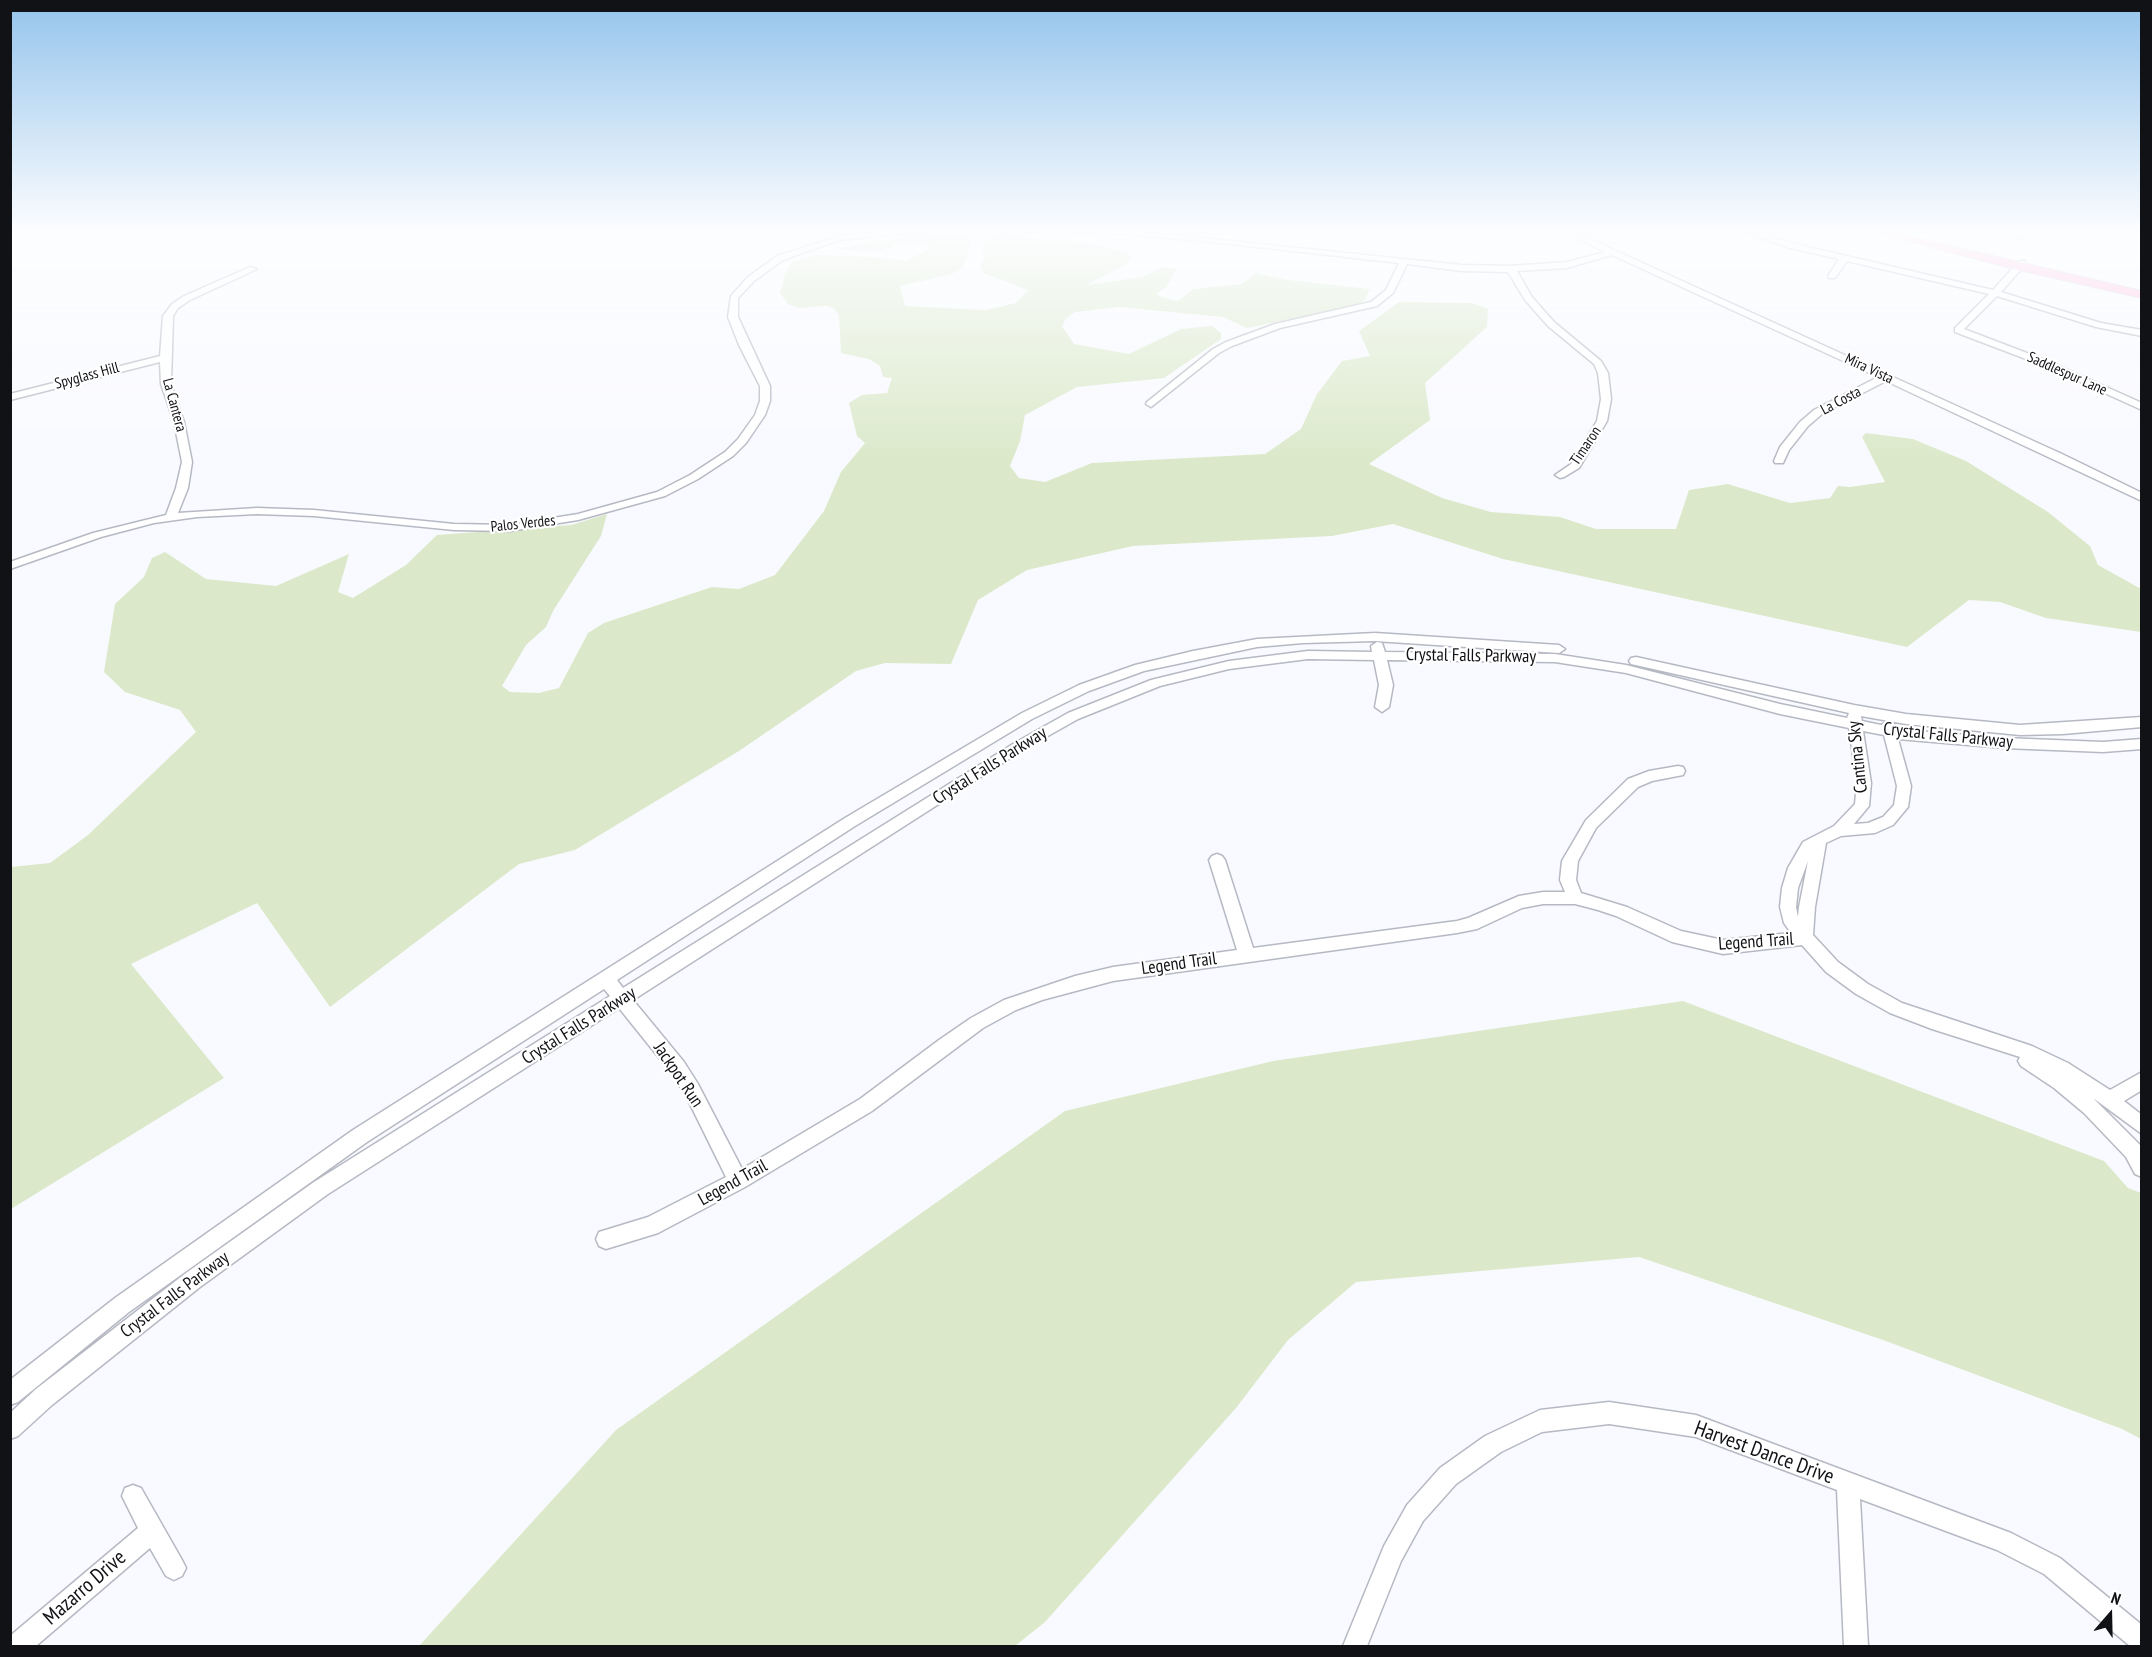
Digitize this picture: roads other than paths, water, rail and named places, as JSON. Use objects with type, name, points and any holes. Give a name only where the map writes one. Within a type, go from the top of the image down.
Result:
[{"type":"street","name":"La Cantera","points":[[171,518],[182,489],[187,462],[180,422],[166,384],[167,321],[175,306]]},
{"type":"street","name":"Palos Verdes","points":[[10,566],[97,535],[171,518],[227,512],[286,512],[454,527],[510,528],[578,518],[661,494],[694,477],[729,454],[742,441],[760,416],[765,401],[765,386],[737,330],[733,317],[734,306]]},
{"type":"street","points":[[1151,405],[1216,351],[1229,344],[1278,326],[1367,306]]},
{"type":"street","name":"Timaron","points":[[1535,306],[1558,333],[1598,363],[1604,374],[1606,399],[1602,421],[1575,466],[1560,475]]},
{"type":"street","name":"Mira Vista","points":[[1733,306],[2058,456],[2142,498]]},
{"type":"street","name":"Saddlespur Lane","points":[[1982,306],[1958,330],[2050,364],[2142,407]]},
{"type":"street","points":[[2038,306],[2099,325],[2142,333]]},
{"type":"street","name":"Spyglass Hill","points":[[10,397],[165,358]]},
{"type":"street","name":"La Costa","points":[[1779,461],[1784,449],[1804,424],[1818,412],[1887,377]]},
{"type":"street","points":[[1375,637],[1386,686],[1382,707]]},
{"type":"street","name":"Crystal Falls Parkway","points":[[10,1394],[122,1305],[333,1154],[605,978],[909,786],[1027,716],[1084,688],[1140,668],[1257,643],[1375,637],[1563,649],[1618,657],[1854,717],[1892,733],[2004,743],[2103,747],[2142,744]]},
{"type":"street","name":"Crystal Falls Parkway","points":[[10,1428],[44,1397],[193,1280],[321,1188],[1018,747],[1073,716],[1156,683],[1228,665],[1308,655],[1380,654],[1555,658],[1626,669],[1780,709],[1854,717],[1883,716],[2020,730],[2063,729],[2142,722]]},
{"type":"street","name":"Cantina Sky","points":[[1839,830],[1870,829],[1888,821],[1901,807],[1904,786],[1892,733],[1883,716]]},
{"type":"street","name":"Cantina Sky","points":[[1805,938],[1807,907],[1819,840],[1839,830],[1862,806],[1864,783],[1854,717]]},
{"type":"street","points":[[1575,898],[1568,880],[1570,861],[1591,824],[1633,783],[1649,776],[1678,771]]},
{"type":"street","points":[[1217,860],[1247,954]]},
{"type":"street","name":"Legend Trail","points":[[606,1239],[651,1226],[738,1181],[866,1105],[945,1045],[1010,1005],[1038,994],[1113,974],[1457,927],[1471,924],[1519,902],[1543,898],[1575,898],[1621,911],[1678,937],[1701,944],[1723,947],[1747,946],[1805,938]]},
{"type":"street","points":[[1805,938],[1832,967],[1862,989],[1896,1008],[2026,1051],[2062,1069],[2109,1100],[2142,1126]]},
{"type":"street","name":"Jackpot Run","points":[[605,978],[678,1068],[692,1090],[738,1181]]},
{"type":"street","points":[[2001,1044],[2060,1082],[2090,1107],[2133,1151],[2142,1168]]},
{"type":"street","points":[[2109,1100],[2142,1080]]},
{"type":"street","name":"Harvest Dance Drive","points":[[1355,1647],[1392,1554],[1415,1513],[1448,1476],[1493,1444],[1540,1422],[1609,1413],[1696,1426],[2003,1541],[2052,1566],[2142,1641]]},
{"type":"street","points":[[1848,1483],[1856,1647]]},
{"type":"street","points":[[133,1496],[174,1568]]},
{"type":"street","name":"Mazarro Drive","points":[[18,1647],[153,1530]]}]
